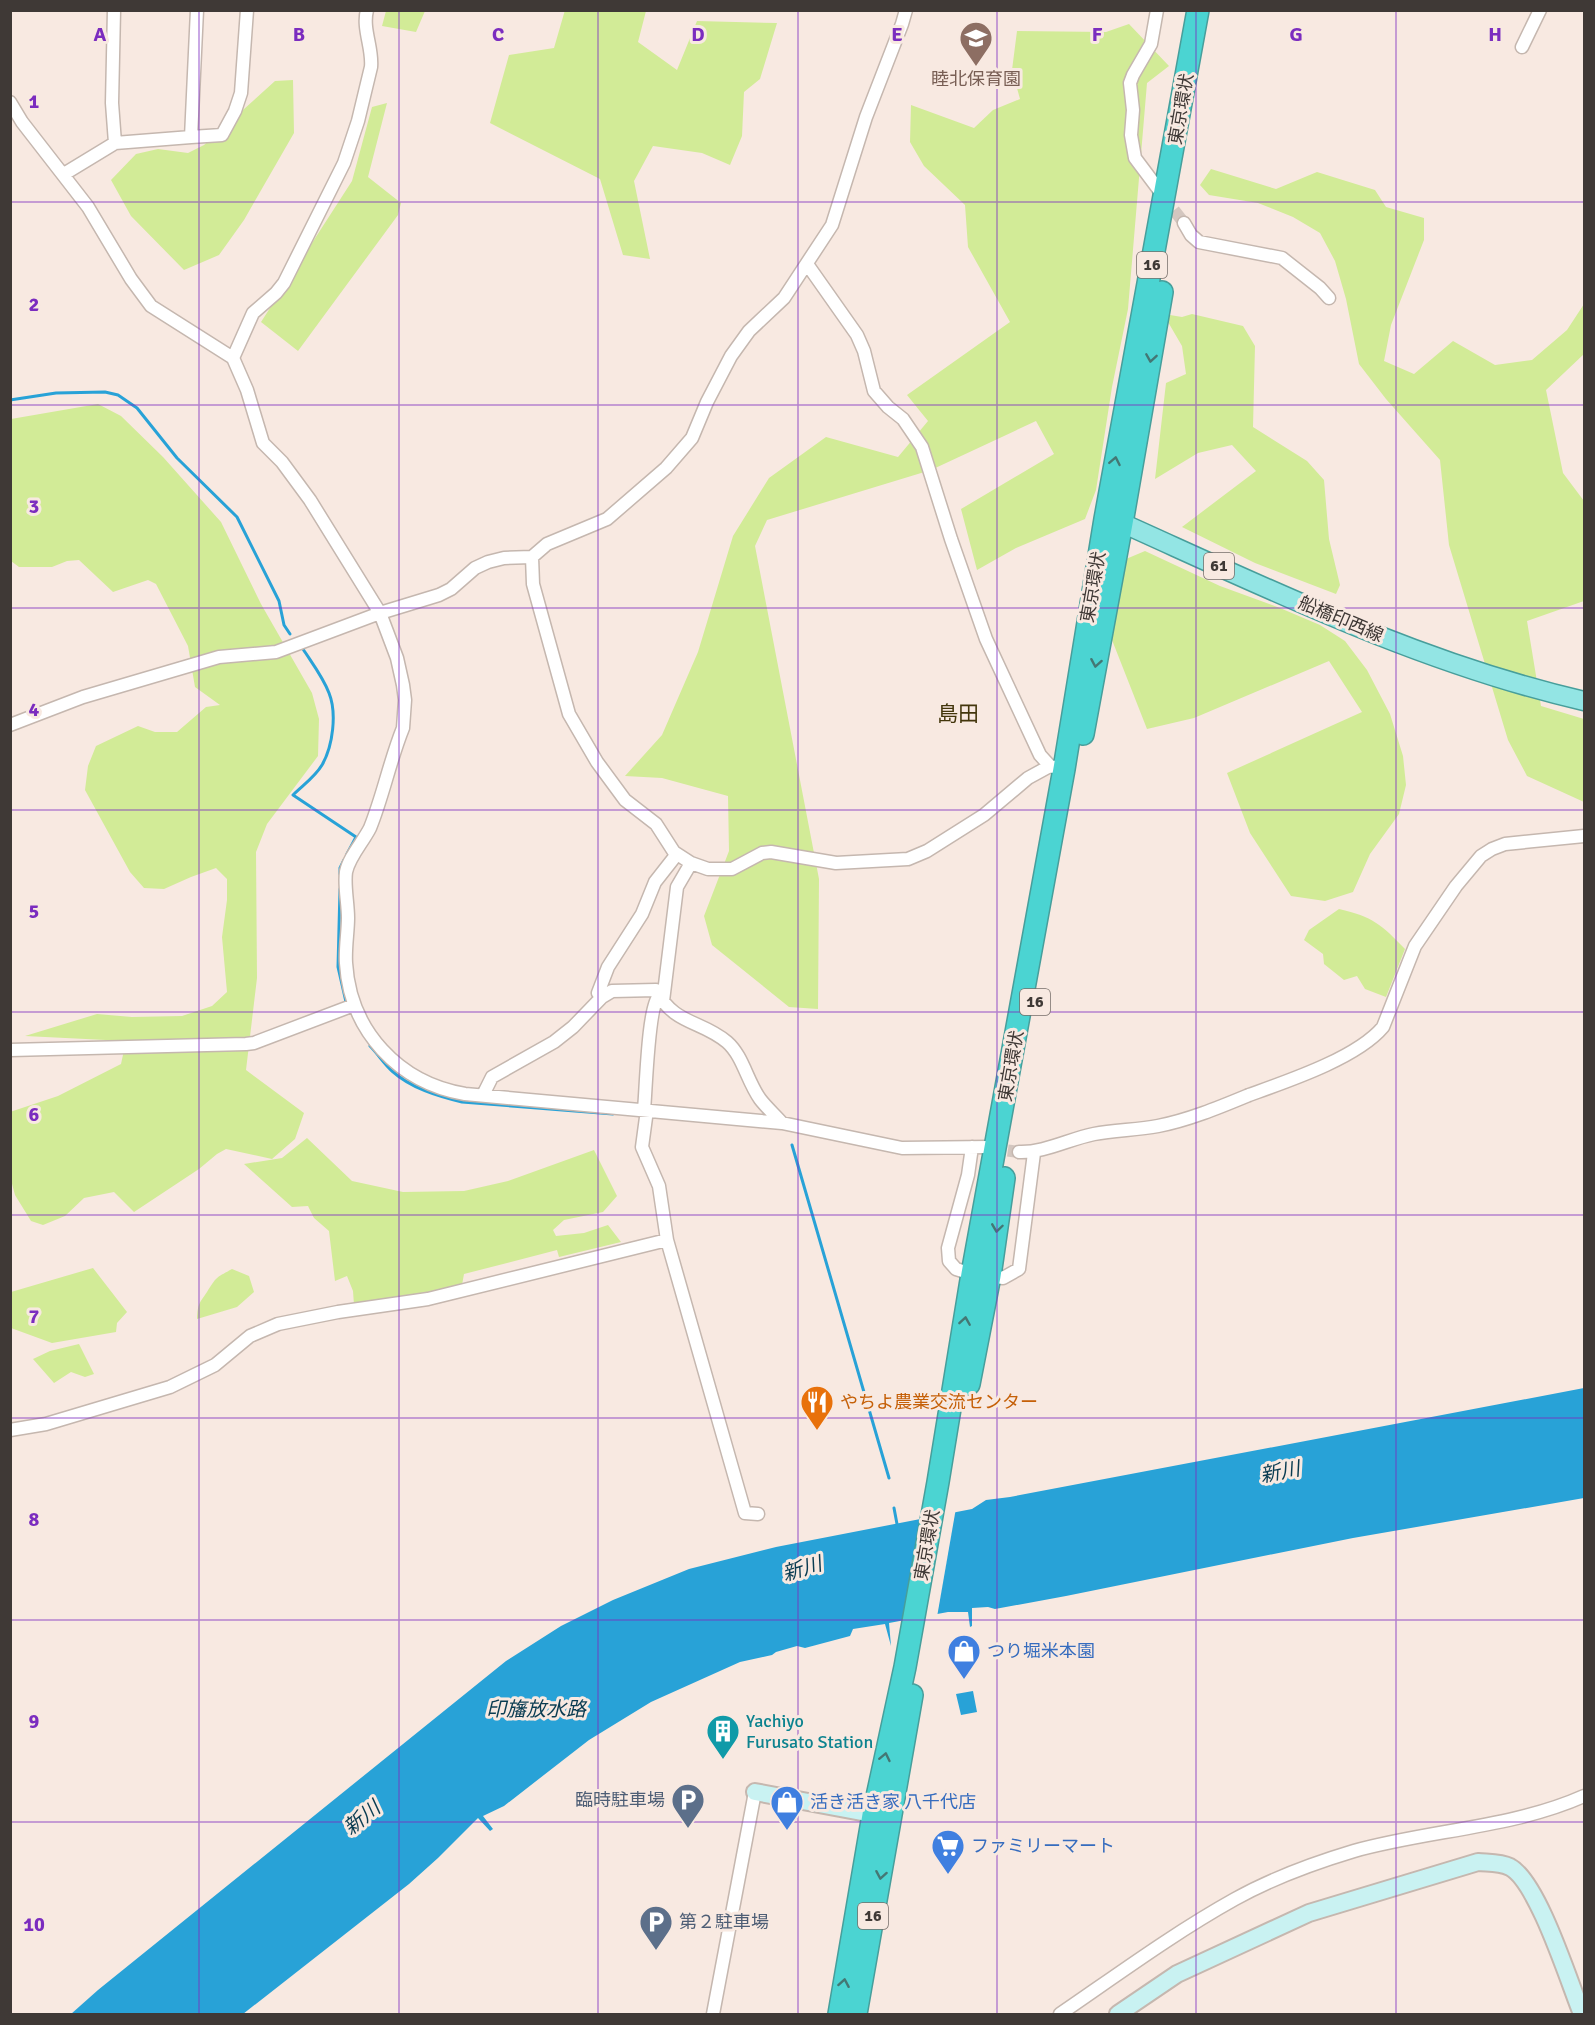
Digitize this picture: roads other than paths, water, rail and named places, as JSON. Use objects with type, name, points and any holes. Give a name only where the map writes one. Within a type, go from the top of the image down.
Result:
[{"type":"highway","name":"東京環状","points":[[839,2014],[911,1666],[1074,747],[1198,10]]},
{"type":"highway","name":"東京環状","points":[[1113,521],[1210,10]]},
{"type":"highway","name":"東京環状","points":[[1046,904],[1057,767],[1074,747]]},
{"type":"highway","name":"東京環状","points":[[856,2014],[881,1816]]},
{"type":"main road","name":"船橋印西線","points":[[1113,521],[1418,651],[1511,683],[1584,701]]},
{"type":"street","points":[[114,10],[112,103],[115,143]]},
{"type":"street","points":[[191,137],[197,10]]},
{"type":"street","points":[[64,174],[115,143],[222,135],[235,111],[241,93],[247,10]]},
{"type":"street","points":[[233,358],[253,313],[284,283],[344,163],[358,121],[371,67],[372,60],[365,18],[367,10]]},
{"type":"street","points":[[10,724],[83,697],[219,657],[276,652],[380,613],[439,595],[451,589],[475,568],[488,562],[504,558],[532,556],[547,544],[607,519],[666,468],[696,431],[707,402],[730,356],[749,332],[784,298],[832,225],[866,117],[906,10]]},
{"type":"street","points":[[1157,10],[1151,44],[1130,83],[1133,110],[1131,135],[1135,158],[1159,190]]},
{"type":"street","points":[[1522,47],[1540,10]]},
{"type":"street","points":[[10,102],[22,122],[88,207],[131,279],[151,306],[233,358],[247,390],[263,443],[282,462],[310,500],[380,613],[397,657],[403,685],[403,728],[370,828],[346,870],[348,908],[346,963],[354,1005],[365,1028],[389,1057],[408,1074],[450,1092],[782,1123],[902,1148],[989,1147]]},
{"type":"street","points":[[1184,223],[1191,236],[1199,242],[1282,258],[1329,298]]},
{"type":"street","points":[[807,264],[857,335],[864,351],[874,391],[903,419],[922,447],[986,639],[1040,755],[1057,767]]},
{"type":"street","points":[[532,556],[533,584],[569,714],[597,762],[625,800],[656,824],[677,854],[691,863],[708,869],[732,869],[762,853],[771,852],[836,863],[908,859],[927,851],[984,815],[1028,778],[1057,767]]},
{"type":"street","points":[[1019,1152],[1034,1153],[1053,1145],[1096,1134],[1178,1121],[1289,1080],[1354,1049],[1377,1035],[1383,1027],[1415,946],[1456,886],[1481,856],[1505,844],[1584,836]]},
{"type":"street","points":[[602,997],[598,993],[608,967],[638,921],[655,882],[677,854]]},
{"type":"street","points":[[661,998],[677,887],[691,863]]},
{"type":"street","points":[[483,1095],[492,1077],[554,1042],[573,1027],[602,997],[612,991],[656,990],[673,1013],[716,1034],[729,1044],[759,1098],[782,1123]]},
{"type":"street","points":[[661,998],[655,1000],[652,1018],[642,1147],[659,1186],[667,1240],[745,1513],[758,1514]]},
{"type":"street","points":[[10,1050],[254,1043],[354,1005]]},
{"type":"street","points":[[972,1147],[968,1175],[948,1248],[949,1260],[956,1269],[1004,1278],[1019,1269],[1034,1153]]},
{"type":"street","points":[[10,1430],[46,1424],[170,1388],[214,1365],[250,1335],[278,1324],[338,1312],[409,1303],[667,1240]]},
{"type":"street","points":[[713,2014],[755,1792],[881,1816]]},
{"type":"street","points":[[1060,2014],[1201,1919],[1237,1898],[1284,1876],[1354,1851],[1510,1818],[1571,1802],[1584,1796]]},
{"type":"street","points":[[1118,2014],[1192,1966],[1309,1913],[1478,1862],[1496,1863],[1510,1868],[1524,1880],[1537,1900],[1582,2014]]},
{"type":"water","name":"印旛放水路","points":[[1584,1388],[1584,1498],[1353,1538],[995,1609],[972,1608],[972,1626],[970,1627],[968,1612],[948,1612],[889,1623],[891,1646],[885,1624],[853,1629],[850,1636],[805,1648],[797,1646],[772,1655],[740,1662],[651,1702],[589,1740],[504,1806],[483,1816],[493,1829],[490,1831],[478,1818],[409,1884],[243,2014],[71,2014],[506,1661],[561,1626],[613,1600],[689,1569],[776,1547],[972,1509],[986,1500]]},
{"type":"water","points":[[973,1691],[977,1712],[961,1715],[956,1694]]},
{"type":"waterway","points":[[10,400],[56,393],[105,392],[118,395],[137,408],[177,458],[237,517],[279,601],[284,625],[290,634]]},
{"type":"waterway","points":[[303,649],[329,693],[333,710],[333,729],[329,749],[322,765],[293,795],[356,837],[347,854]]},
{"type":"waterway","points":[[340,874],[344,860]]},
{"type":"waterway","points":[[340,889],[338,967],[346,1002]]},
{"type":"waterway","points":[[370,1046],[399,1077],[416,1087],[443,1097],[462,1102],[613,1114]]},
{"type":"waterway","points":[[792,1145],[889,1478]]},
{"type":"waterway","points":[[894,1508],[897,1524]]},
{"type":"tunnel","points":[[1163,196],[1184,223]]},
{"type":"tunnel","points":[[990,1148],[1019,1152]]},
{"type":"place","name":"睦北保育園","points":[[976,67]]},
{"type":"place","name":"やちよ農業交流センター","points":[[817,1431]]},
{"type":"place","name":"つり堀米本園","points":[[964,1680]]},
{"type":"place","name":"Yachiyo Furusato Station","points":[[723,1760]]},
{"type":"place","name":"臨時駐車場","points":[[688,1829]]},
{"type":"place","name":"活き活き家 八千代店","points":[[787,1831]]},
{"type":"place","name":"ファミリーマート","points":[[948,1875]]},
{"type":"place","name":"第２駐車場","points":[[656,1951]]},
{"type":"district","name":"島田","points":[[958,714]]},
{"type":"water label","name":"新川","points":[[1280,1472]]},
{"type":"water label","name":"新川","points":[[802,1569]]},
{"type":"water label","name":"新川","points":[[362,1818]]}]
